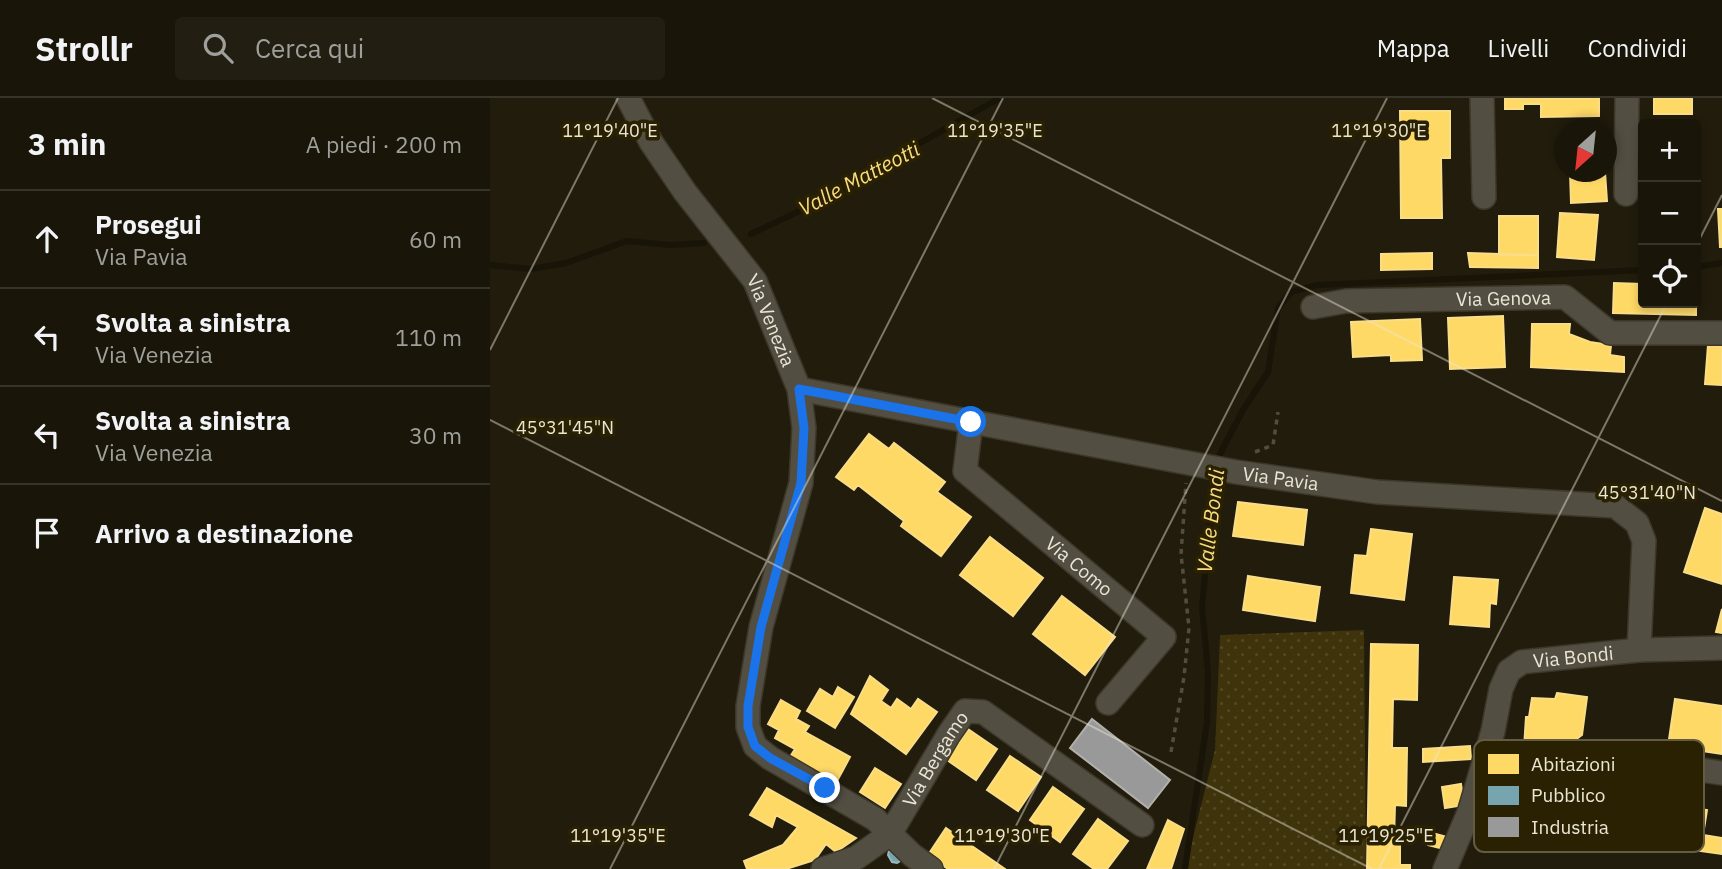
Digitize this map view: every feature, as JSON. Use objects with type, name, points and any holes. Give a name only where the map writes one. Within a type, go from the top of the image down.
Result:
[{"type":"street","name":"Via Venezia","points":[[628,98],[651,142],[685,192],[755,281],[799,389],[804,428],[801,483],[761,627],[748,706],[748,727],[755,746],[770,758],[875,819],[890,834]]},
{"type":"street","points":[[1482,98],[1484,197]]},
{"type":"street","points":[[1626,194],[1627,98]]},
{"type":"street","name":"Via Genova","points":[[1313,307],[1346,301],[1565,298],[1610,333],[1722,332]]},
{"type":"street","name":"Via Pavia","points":[[799,389],[1236,472],[1377,492],[1615,506],[1637,523],[1644,541],[1639,650]]},
{"type":"street","name":"Via Como","points":[[971,422],[965,471],[1164,637],[1108,703]]},
{"type":"street","name":"Via Bondi","points":[[1490,740],[1501,689],[1509,671],[1522,662],[1639,650],[1722,648]]},
{"type":"street","name":"Via Bergamo","points":[[890,834],[948,734],[965,711],[983,712],[1142,825]]},
{"type":"street","points":[[1704,770],[1722,773]]},
{"type":"street","name":"Via Bondi","points":[[1446,869],[1474,796]]},
{"type":"street","points":[[823,869],[856,858],[890,834],[931,869]]},
{"type":"path","points":[[1236,472],[1239,455],[1273,445],[1278,412]]},
{"type":"path","points":[[1171,752],[1189,628],[1181,554],[1196,464]]},
{"type":"shaded area","points":[[1364,630],[1366,869],[1185,869],[1215,750],[1220,635]]},
{"type":"building: Abitazioni","points":[[1505,98],[1599,98],[1599,116],[1541,117],[1541,104],[1523,104],[1523,109],[1505,109]]},
{"type":"building: Abitazioni","points":[[1654,98],[1692,98],[1692,114],[1654,114]]},
{"type":"building: Abitazioni","points":[[1400,111],[1450,111],[1450,158],[1441,158],[1442,218],[1401,218]]},
{"type":"building: Abitazioni","points":[[1570,182],[1606,182],[1607,201],[1571,203]]},
{"type":"building: Abitazioni","points":[[1718,209],[1722,209],[1722,247],[1720,247]]},
{"type":"building: Abitazioni","points":[[1560,213],[1598,215],[1594,260],[1557,257]]},
{"type":"building: Abitazioni","points":[[1499,216],[1538,216],[1538,255],[1499,255]]},
{"type":"building: Abitazioni","points":[[1432,253],[1432,269],[1381,270],[1381,254]]},
{"type":"building: Abitazioni","points":[[1468,253],[1538,255],[1538,268],[1470,267]]},
{"type":"building: Abitazioni","points":[[1614,283],[1638,284],[1638,308],[1696,308],[1696,315],[1613,313]]},
{"type":"building: Abitazioni","points":[[1503,316],[1505,367],[1450,369],[1448,318]]},
{"type":"building: Abitazioni","points":[[1420,319],[1422,360],[1391,361],[1391,355],[1353,357],[1351,322]]},
{"type":"building: Abitazioni","points":[[1532,324],[1570,324],[1569,334],[1590,342],[1611,345],[1610,355],[1624,357],[1624,372],[1531,367]]},
{"type":"building: Abitazioni","points":[[1708,345],[1722,346],[1722,385],[1705,384]]},
{"type":"building: Abitazioni","points":[[869,434],[889,449],[894,443],[945,482],[937,492],[971,517],[941,556],[901,526],[904,521],[858,485],[854,490],[836,477]]},
{"type":"building: Abitazioni","points":[[1238,502],[1307,510],[1303,545],[1233,536]]},
{"type":"building: Abitazioni","points":[[1705,508],[1722,514],[1722,584],[1684,572]]},
{"type":"building: Abitazioni","points":[[1371,529],[1412,534],[1404,600],[1351,593],[1355,555],[1367,556]]},
{"type":"building: Abitazioni","points":[[990,537],[1043,578],[1013,616],[960,575]]},
{"type":"building: Abitazioni","points":[[1248,576],[1320,587],[1315,621],[1243,610]]},
{"type":"building: Abitazioni","points":[[1454,577],[1498,580],[1496,604],[1490,603],[1489,627],[1450,624]]},
{"type":"building: Abitazioni","points":[[1062,596],[1115,637],[1085,675],[1033,634]]},
{"type":"building: Abitazioni","points":[[1722,609],[1722,633],[1716,632]]},
{"type":"building: Abitazioni","points":[[1371,644],[1418,645],[1417,700],[1393,699],[1392,748],[1407,748],[1406,806],[1395,805],[1394,839],[1400,839],[1400,865],[1410,865],[1410,869],[1367,869]]},
{"type":"building: Abitazioni","points":[[870,676],[888,690],[881,701],[891,708],[897,699],[911,709],[918,699],[937,712],[906,754],[851,714]]},
{"type":"building: Abitazioni","points":[[838,687],[854,697],[835,728],[807,711],[820,689],[833,697]]},
{"type":"building: Abitazioni","points":[[1557,693],[1587,697],[1582,735],[1575,740],[1525,740],[1526,717],[1529,717],[1532,698],[1555,699]]},
{"type":"building: Abitazioni","points":[[1675,699],[1722,706],[1722,754],[1704,751],[1704,740],[1669,740]]},
{"type":"building: Abitazioni","points":[[781,700],[800,711],[796,719],[809,726],[805,732],[850,757],[836,783],[790,757],[795,749],[775,738],[779,730],[768,724]]},
{"type":"building: Abitazioni","points":[[968,729],[997,749],[976,780],[947,760]]},
{"type":"building: Abitazioni","points":[[1470,746],[1471,759],[1423,762],[1423,749]]},
{"type":"building: Abitazioni","points":[[1010,756],[1041,777],[1018,811],[987,790]]},
{"type":"building: Abitazioni","points":[[875,768],[901,784],[885,808],[860,792]]},
{"type":"building: Abitazioni","points":[[1461,784],[1464,805],[1445,808],[1442,787]]},
{"type":"building: Abitazioni","points":[[1053,787],[1084,809],[1060,842],[1030,820]]},
{"type":"building: Abitazioni","points":[[767,788],[856,838],[836,852],[826,844],[815,860],[786,869],[747,869],[744,861],[783,845],[798,827],[776,815],[772,827],[750,815]]},
{"type":"building: Abitazioni","points":[[1098,819],[1128,841],[1107,869],[1094,869],[1073,854]]},
{"type":"building: Abitazioni","points":[[1168,820],[1184,829],[1171,869],[1147,869]]},
{"type":"building: Abitazioni","points":[[946,828],[1005,869],[948,869],[928,855]]},
{"type":"building: Abitazioni","points":[[1432,833],[1447,837],[1444,849],[1428,845]]},
{"type":"building: Abitazioni","points":[[1704,835],[1722,838],[1722,854],[1704,852]]},
{"type":"building: Pubblico","points":[[893,847],[902,860],[897,863],[892,862],[888,855]]},
{"type":"building: Industria","points":[[1092,719],[1170,780],[1148,808],[1070,748]]},
{"type":"waterway","name":"Valle Matteotti","points":[[751,234],[850,187],[904,152],[1000,98]]},
{"type":"waterway","name":"Valle Matteotti","points":[[490,265],[531,269],[566,263],[627,241],[670,245],[704,243]]},
{"type":"waterway","name":"Valle Bondi","points":[[1701,266],[1722,263]]},
{"type":"waterway","name":"Valle Bondi","points":[[1185,869],[1207,722],[1208,671],[1202,607],[1213,490],[1220,454],[1243,410],[1268,372],[1278,308],[1291,292],[1317,285],[1638,270]]},
{"type":"route","points":[[825,788],[770,758],[755,746],[748,727],[748,706],[761,627],[801,483],[804,428],[799,389],[971,422]]}]
